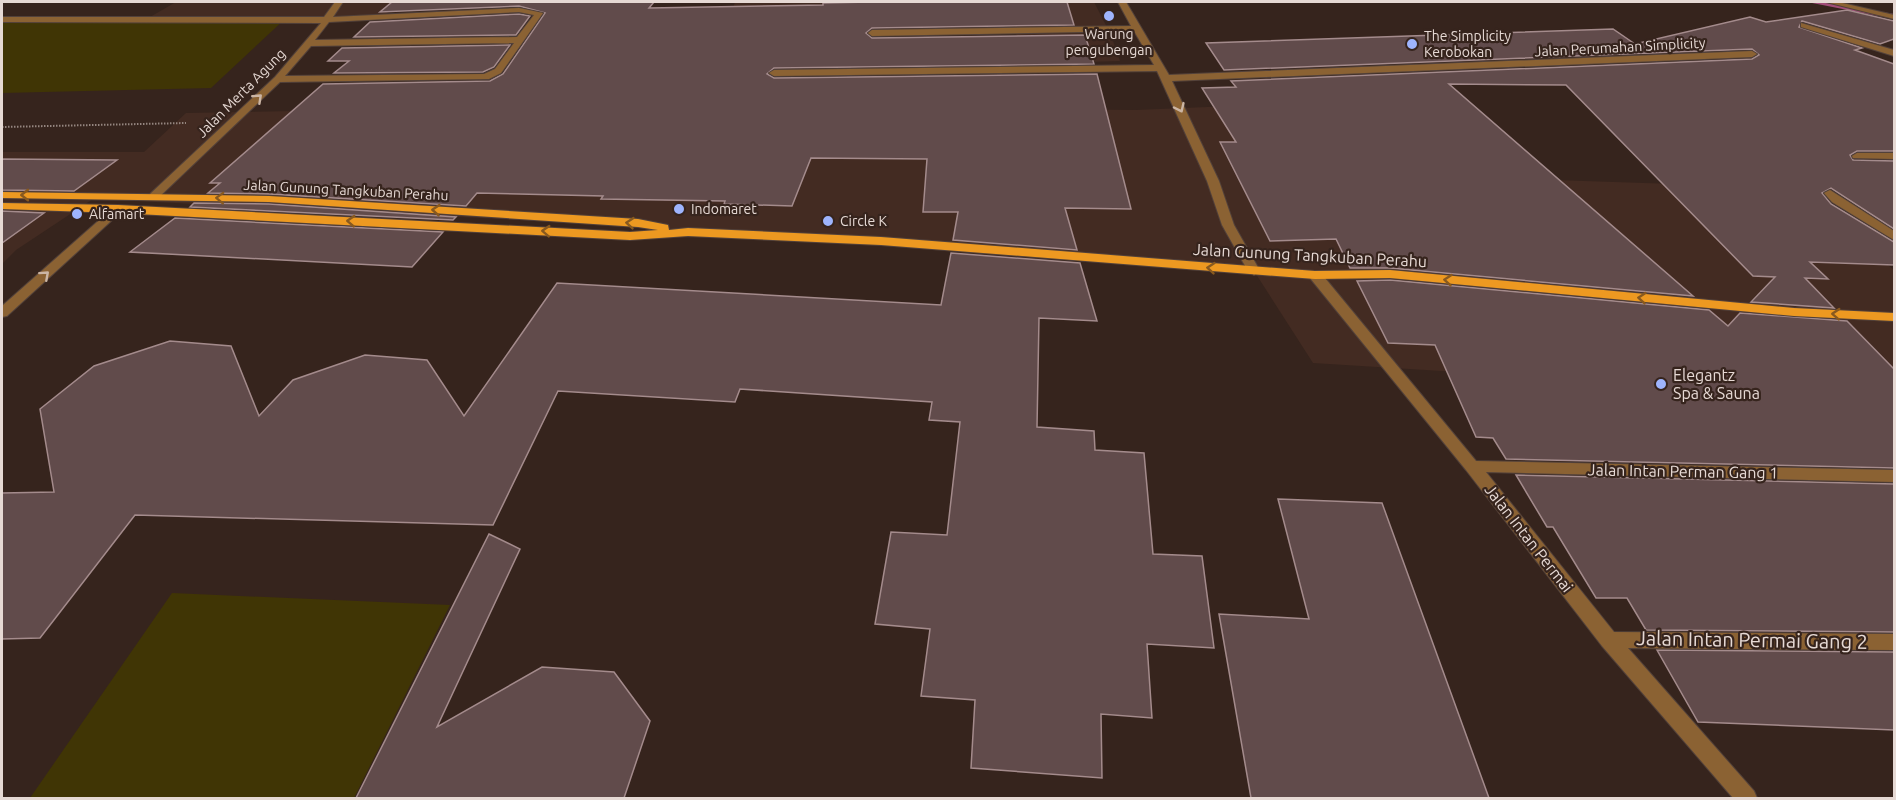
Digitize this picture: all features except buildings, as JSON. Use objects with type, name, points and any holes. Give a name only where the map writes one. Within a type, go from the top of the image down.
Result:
[{"type":"main road","name":"Jalan Gunung Tangkuban Perahu","points":[[2,195],[269,199],[615,222],[688,232],[881,241],[1254,271],[1315,275],[1390,274],[1794,312],[1894,316]]},
{"type":"main road","name":"Jalan Gunung Tangkuban Perahu","points":[[2,207],[118,209],[630,236],[688,232]]},
{"type":"street","name":"Jalan Merta Agung","points":[[154,196],[278,79],[339,2]]},
{"type":"street","points":[[1122,2],[1162,73],[1198,146],[1228,225],[1254,271]]},
{"type":"street","points":[[1830,2],[1894,17]]},
{"type":"street","points":[[2,20],[284,21],[519,10],[539,13],[498,71],[486,77],[278,79]]},
{"type":"street","points":[[1804,25],[1894,53]]},
{"type":"street","points":[[872,33],[1138,28]]},
{"type":"street","points":[[307,43],[521,40]]},
{"type":"street","name":"Jalan Perumahan Simplicity","points":[[774,73],[1162,73],[1752,54]]},
{"type":"street","points":[[1857,156],[1894,156]]},
{"type":"street","points":[[1830,193],[1836,200],[1894,236]]},
{"type":"street","points":[[2,314],[118,209]]},
{"type":"street","name":"Jalan Intan Permai","points":[[1315,275],[1472,466],[1609,640],[1746,798]]},
{"type":"street","name":"Jalan Intan Perman Gang 1","points":[[1472,466],[1894,476]]},
{"type":"street","name":"Jalan Intan Permai Gang 2","points":[[1609,640],[1894,642]]},
{"type":"path","points":[[2,127],[232,122]]},
{"type":"shaded area","points":[[176,2],[399,2],[386,14],[286,18],[150,17]]},
{"type":"shaded area","points":[[735,2],[963,2],[971,24],[797,28],[793,68],[742,68],[731,114],[939,108],[1136,110],[1255,105],[1278,171],[1794,188],[1894,270],[1894,399],[1313,363],[1254,271],[540,221],[93,199],[16,250],[2,264],[2,152],[144,152],[186,113],[632,105],[726,30]]},
{"type":"shaded area","points":[[1011,2],[1094,2],[1111,35],[1120,61],[1021,64]]},
{"type":"shaded area","points":[[2,17],[286,18],[211,88],[2,93]]},
{"type":"shaded area","points":[[172,593],[450,605],[354,798],[30,798]]},
{"type":"waterway","points":[[1811,2],[1894,17]]},
{"type":"place","name":"Warung pengubengan","points":[[1109,16]]},
{"type":"place","name":"The Simplicity Kerobokan","points":[[1412,44]]},
{"type":"place","name":"Indomaret","points":[[679,209]]},
{"type":"place","name":"Alfamart","points":[[77,214]]},
{"type":"place","name":"Circle K","points":[[828,221]]},
{"type":"place","name":"Elegantz Spa & Sauna","points":[[1661,384]]}]
